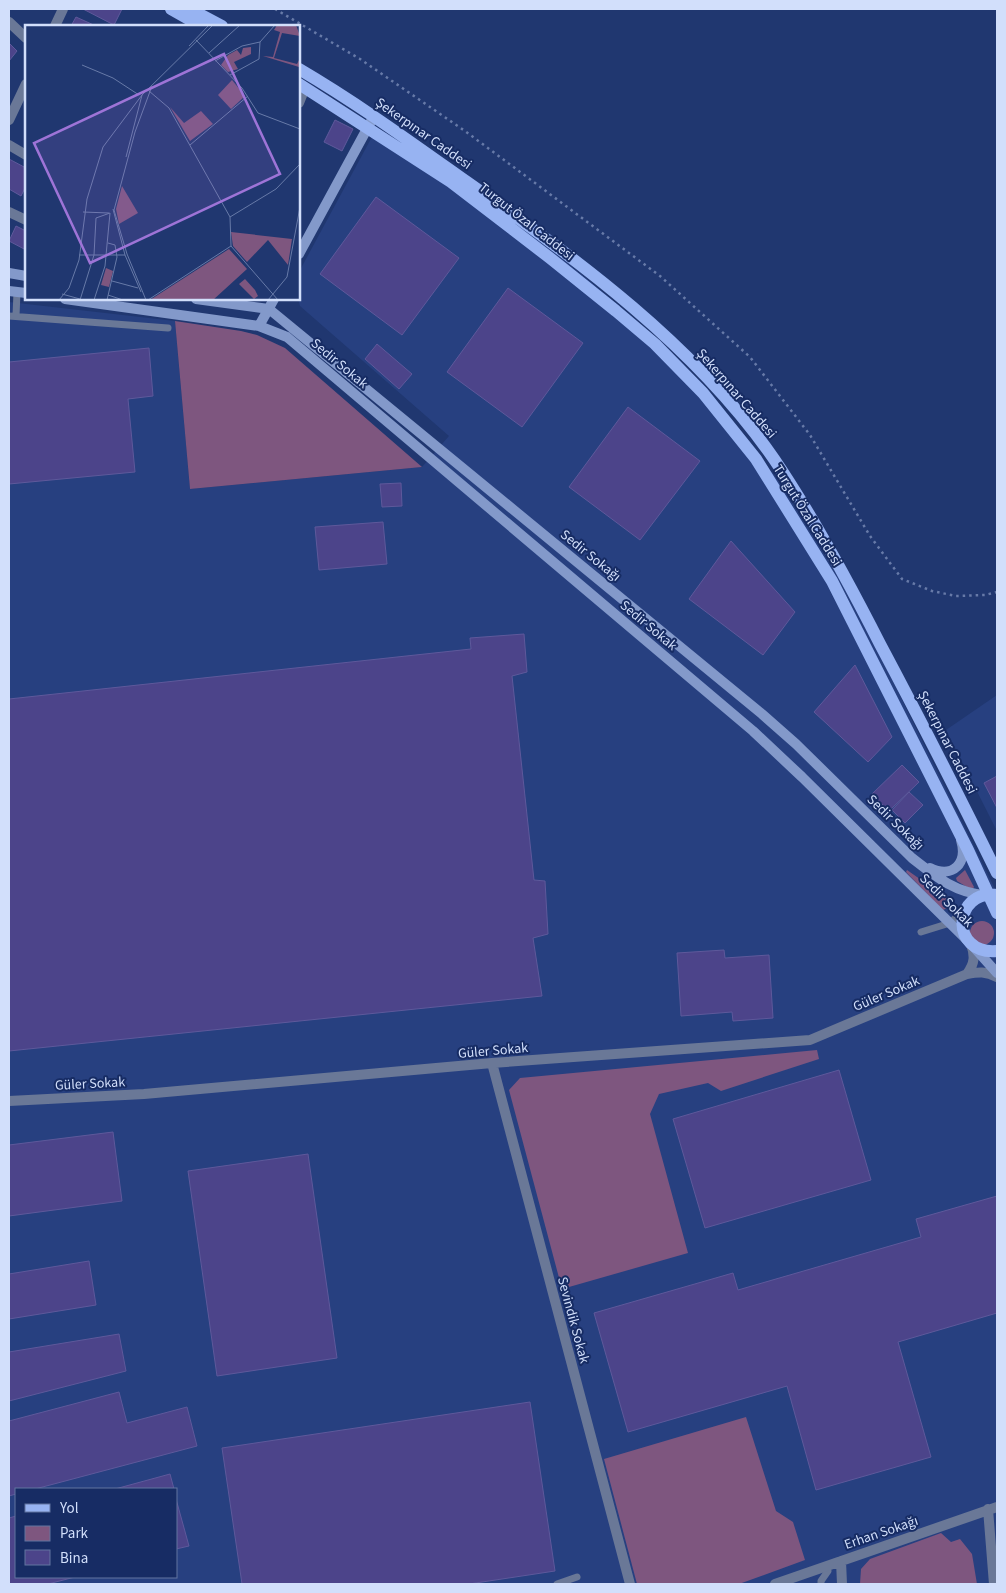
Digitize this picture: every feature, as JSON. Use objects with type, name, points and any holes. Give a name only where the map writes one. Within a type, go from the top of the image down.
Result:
[{"type":"main road","points":[[171,9],[199,25]]},
{"type":"main road","points":[[190,9],[220,25]]},
{"type":"main road","name":"Şekerpınar Caddesi","points":[[300,70],[371,122],[546,237],[643,317],[698,368],[741,416],[773,458],[837,562],[903,686],[997,872]]},
{"type":"main road","name":"Şekerpınar Caddesi","points":[[302,86],[371,122]]},
{"type":"main road","name":"Turgut Özal Caddesi","points":[[371,122],[550,258],[655,344],[709,400],[756,460],[832,581],[980,873],[982,898],[997,913]]},
{"type":"main road","points":[[982,898],[964,914],[963,930],[971,944],[988,952],[997,952]]},
{"type":"street","points":[[55,25],[63,9]]},
{"type":"street","points":[[9,22],[25,37]]},
{"type":"street","points":[[9,120],[25,86]]},
{"type":"street","points":[[300,252],[371,122]]},
{"type":"street","points":[[9,145],[25,154]]},
{"type":"street","points":[[9,212],[25,220]]},
{"type":"street","points":[[9,273],[25,276]]},
{"type":"street","name":"Sedir Sokak","points":[[72,300],[259,326],[287,337],[753,731],[802,776],[950,923],[997,975]]},
{"type":"street","points":[[203,300],[269,309]]},
{"type":"street","points":[[259,326],[274,300]]},
{"type":"street","name":"Sedir Sokağı","points":[[269,309],[762,714],[796,744],[912,858],[929,872],[960,891],[982,898]]},
{"type":"street","points":[[912,858],[933,870],[948,872],[955,869],[960,864],[963,856],[963,847],[956,825]]},
{"type":"street","points":[[966,974],[973,963],[975,954],[971,944]]},
{"type":"street","points":[[966,974],[997,952]]},
{"type":"street","points":[[966,974],[980,972],[997,975]]},
{"type":"street","name":"Güler Sokak","points":[[9,1100],[144,1094],[492,1063],[810,1040],[966,974]]},
{"type":"street","name":"Sevindik Sokak","points":[[492,1063],[630,1584]]},
{"type":"street","points":[[993,1508],[994,1584]]},
{"type":"street","name":"Erhan Sokağı","points":[[775,1584],[993,1508]]},
{"type":"street","points":[[841,1561],[842,1584]]},
{"type":"lane","points":[[17,292],[13,316],[168,328]]},
{"type":"lane","points":[[921,932],[950,923],[982,898]]},
{"type":"lane","points":[[822,1584],[821,1581],[828,1571],[826,1567]]},
{"type":"lane","points":[[558,1584],[577,1578]]},
{"type":"path","points":[[275,9],[360,59],[465,131],[660,276],[750,357],[810,435],[870,536],[902,579],[932,591],[956,596],[985,596],[997,592]]},
{"type":"shaded area","points":[[373,135],[543,242],[635,319],[703,384],[778,480],[854,602],[996,891],[997,1584],[9,1584],[9,302],[175,321],[190,489],[422,467],[449,436],[300,306],[298,300],[300,300],[300,270]]},
{"type":"shaded area","points":[[997,695],[997,831],[946,730]]},
{"type":"green space","points":[[175,321],[241,331],[257,335],[285,348],[422,467],[190,489]]},
{"type":"green space","points":[[907,870],[954,903],[954,905],[943,910],[906,872]]},
{"type":"green space","points":[[965,870],[974,887],[972,890],[957,881],[956,878]]},
{"type":"green space","points":[[982,921],[987,922],[993,928],[993,938],[987,944],[982,945],[977,944],[971,938],[970,933],[971,928],[977,922]]},
{"type":"green space","points":[[817,1050],[819,1059],[721,1091],[708,1083],[659,1094],[650,1114],[688,1253],[562,1289],[509,1090],[520,1078]]},
{"type":"green space","points":[[746,1417],[776,1511],[793,1522],[805,1560],[739,1584],[637,1584],[604,1459]]},
{"type":"green space","points":[[941,1533],[951,1542],[960,1539],[972,1554],[977,1584],[860,1584],[861,1569],[870,1559]]},
{"type":"building","points":[[83,9],[122,9],[114,25]]},
{"type":"building","points":[[76,17],[94,25],[72,25]]},
{"type":"building","points":[[9,43],[17,51],[9,61]]},
{"type":"building","points":[[335,120],[353,129],[342,151],[324,142]]},
{"type":"building","points":[[9,159],[25,167],[25,188],[21,196],[9,189]]},
{"type":"building","points":[[376,197],[459,258],[402,335],[320,274]]},
{"type":"building","points":[[16,226],[25,230],[25,249],[9,241]]},
{"type":"building","points":[[508,288],[583,343],[522,427],[447,372]]},
{"type":"building","points":[[377,344],[412,374],[399,389],[365,359]]},
{"type":"building","points":[[149,348],[153,396],[128,399],[135,472],[9,484],[9,362]]},
{"type":"building","points":[[628,407],[700,461],[640,540],[569,487]]},
{"type":"building","points":[[401,483],[402,506],[382,507],[380,484]]},
{"type":"building","points":[[383,522],[387,564],[319,570],[315,527]]},
{"type":"building","points":[[731,541],[795,612],[763,655],[689,599]]},
{"type":"building","points":[[524,634],[527,672],[512,676],[534,880],[545,881],[548,934],[533,938],[542,996],[9,1051],[9,699],[471,649],[470,638]]},
{"type":"building","points":[[855,665],[892,737],[868,762],[814,712]]},
{"type":"building","points":[[902,765],[919,782],[889,811],[872,794]]},
{"type":"building","points":[[997,776],[997,808],[984,783]]},
{"type":"building","points":[[909,792],[923,805],[905,823],[892,810]]},
{"type":"building","points":[[724,950],[725,958],[769,955],[773,1018],[733,1021],[732,1012],[681,1016],[677,953]]},
{"type":"building","points":[[839,1070],[871,1180],[705,1228],[673,1119]]},
{"type":"building","points":[[113,1132],[122,1201],[9,1216],[9,1145]]},
{"type":"building","points":[[308,1154],[337,1358],[217,1376],[188,1171]]},
{"type":"building","points":[[997,1196],[997,1313],[898,1342],[931,1457],[816,1490],[787,1386],[628,1432],[594,1313],[733,1273],[738,1290],[921,1237],[916,1219]]},
{"type":"building","points":[[89,1261],[96,1305],[9,1319],[9,1274]]},
{"type":"building","points":[[119,1334],[126,1371],[9,1401],[9,1352]]},
{"type":"building","points":[[119,1392],[127,1423],[187,1407],[197,1446],[39,1488],[15,1488],[15,1494],[9,1496],[9,1421]]},
{"type":"building","points":[[530,1402],[555,1571],[469,1584],[242,1584],[222,1448]]},
{"type":"building","points":[[170,1474],[174,1488],[119,1488]]},
{"type":"building","points":[[178,1506],[189,1546],[178,1549]]},
{"type":"building","points":[[15,1516],[15,1578],[71,1578],[48,1584],[9,1584],[9,1518]]}]
